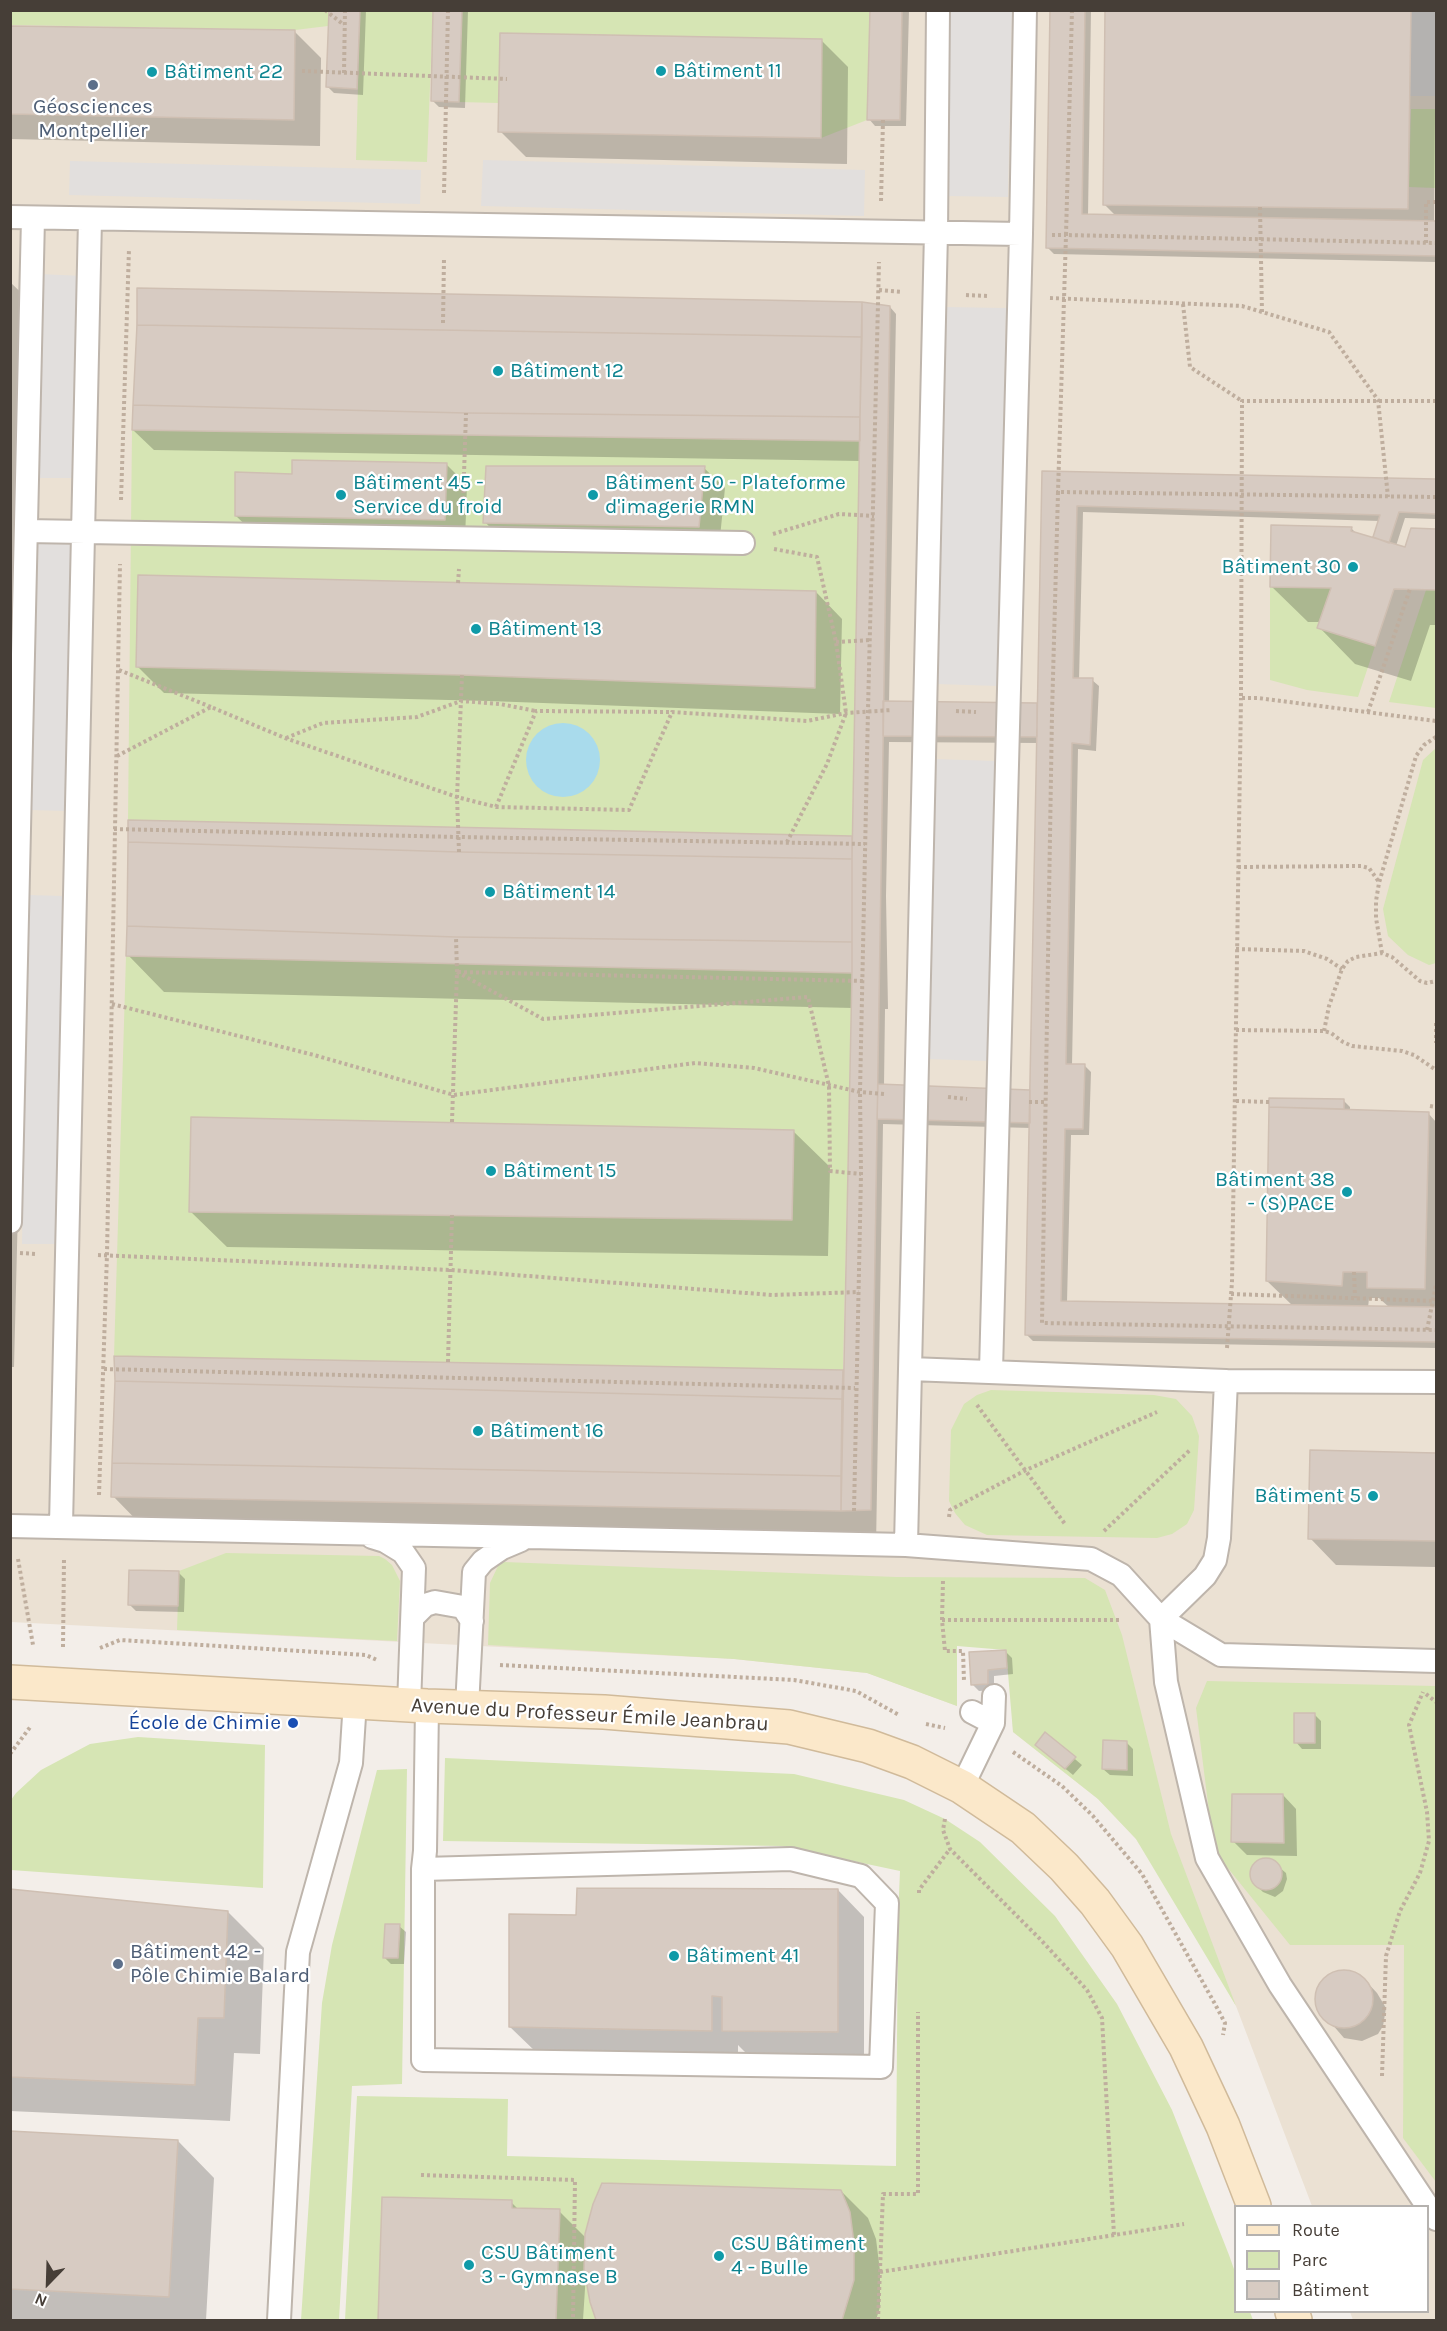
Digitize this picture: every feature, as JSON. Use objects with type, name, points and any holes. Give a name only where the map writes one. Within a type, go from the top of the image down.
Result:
[{"type":"street","name":"Avenue du Professeur Émile Jeanbrau","points":[[10,1682],[418,1705],[604,1712],[789,1728],[868,1746],[912,1762],[962,1787],[1023,1828],[1064,1867],[1095,1902],[1127,1946],[1186,2047],[1223,2126],[1254,2205]]},
{"type":"lane","points":[[906,1545],[936,232],[938,10]]},
{"type":"lane","points":[[991,1371],[1022,234],[1025,10]]},
{"type":"lane","points":[[10,1222],[26,531],[22,218],[1022,234]]},
{"type":"lane","points":[[61,1525],[90,219]]},
{"type":"lane","points":[[26,531],[743,543]]},
{"type":"lane","points":[[910,1369],[1226,1381],[1437,1382]]},
{"type":"lane","points":[[1226,1381],[1219,1538],[1215,1560],[1205,1576],[1161,1620],[1166,1682],[1206,1858],[1280,1985],[1428,2205]]},
{"type":"lane","points":[[10,1526],[61,1525],[906,1545],[943,1549],[1087,1554],[1120,1575],[1161,1620],[1221,1655],[1437,1661]]},
{"type":"lane","points":[[362,1533],[385,1541],[403,1552],[414,1568],[413,1617],[425,1851],[423,1869],[423,2060],[880,2067],[887,1903],[861,1876],[791,1859],[423,1869]]},
{"type":"lane","points":[[467,1707],[474,1572],[483,1561],[502,1548],[527,1537]]},
{"type":"lane","points":[[413,1617],[425,1605],[435,1602],[463,1607],[472,1621]]},
{"type":"lane","points":[[962,1787],[993,1723],[994,1696]]},
{"type":"lane","points":[[279,2320],[298,1952],[351,1763],[355,1701]]},
{"type":"lane","points":[[972,1712],[993,1723]]},
{"type":"path","points":[[325,10],[345,25]]},
{"type":"path","points":[[344,73],[345,10]]},
{"type":"path","points":[[443,323],[448,10]]},
{"type":"path","points":[[1072,10],[1052,714],[1042,1323],[1437,1330]]},
{"type":"path","points":[[302,71],[507,79]]},
{"type":"path","points":[[853,1545],[865,844],[883,120]]},
{"type":"path","points":[[1426,243],[1426,202],[1437,202]]},
{"type":"path","points":[[1260,207],[1262,312]]},
{"type":"path","points":[[98,1526],[108,1254],[120,532],[130,220]]},
{"type":"path","points":[[1066,235],[1437,243]]},
{"type":"path","points":[[879,290],[1019,298],[1242,306],[1329,332],[1378,400],[1388,497]]},
{"type":"path","points":[[1183,303],[1190,367],[1242,401],[1437,401]]},
{"type":"path","points":[[1226,1381],[1231,1294],[1236,1101],[1242,401]]},
{"type":"path","points":[[458,583],[462,537],[466,413]]},
{"type":"path","points":[[1059,492],[1437,497]]},
{"type":"path","points":[[743,543],[840,514],[874,516]]},
{"type":"path","points":[[743,543],[817,557],[836,642],[846,713],[827,764],[788,842]]},
{"type":"path","points":[[1368,712],[1410,590]]},
{"type":"path","points":[[836,642],[871,640]]},
{"type":"path","points":[[119,670],[285,738],[496,807],[629,810],[672,712]]},
{"type":"path","points":[[459,852],[457,796],[462,675]]},
{"type":"path","points":[[1241,698],[1258,698],[1437,721]]},
{"type":"path","points":[[285,738],[323,723],[417,717],[460,701],[500,704],[536,711],[672,712],[807,721],[868,710]]},
{"type":"path","points":[[117,756],[212,707]]},
{"type":"path","points":[[496,807],[536,711]]},
{"type":"path","points":[[1382,953],[1376,918],[1379,883],[1416,756],[1424,745],[1437,737]]},
{"type":"path","points":[[114,828],[865,844]]},
{"type":"path","points":[[1238,867],[1361,866],[1369,868],[1379,883]]},
{"type":"path","points":[[452,1122],[456,937]]},
{"type":"path","points":[[1236,950],[1304,951],[1342,969]]},
{"type":"path","points":[[1324,1031],[1329,1006],[1342,969],[1348,961],[1356,957],[1382,953],[1392,957],[1420,981],[1427,983],[1437,981]]},
{"type":"path","points":[[457,972],[863,981]]},
{"type":"path","points":[[457,972],[543,1020],[808,997],[829,1086],[830,1171],[861,1174]]},
{"type":"path","points":[[112,1004],[314,1055],[454,1095],[695,1063],[754,1068],[860,1092],[1046,1102]]},
{"type":"path","points":[[1437,1023],[1437,1043]]},
{"type":"path","points":[[1236,1030],[1324,1031],[1352,1046],[1402,1051],[1414,1055],[1437,1070]]},
{"type":"path","points":[[1236,1101],[1269,1102]]},
{"type":"path","points":[[1430,1106],[1437,1107]]},
{"type":"path","points":[[448,1362],[452,1214]]},
{"type":"path","points":[[10,1252],[67,1256],[108,1254],[452,1270],[772,1295],[859,1292]]},
{"type":"path","points":[[1354,1272],[1355,1298]]},
{"type":"path","points":[[1428,1330],[1437,1285]]},
{"type":"path","points":[[1231,1294],[1435,1301]]},
{"type":"path","points":[[104,1369],[855,1388]]},
{"type":"path","points":[[950,1370],[1087,1554],[1225,1417]]},
{"type":"path","points":[[963,1676],[963,1651],[945,1651],[942,1620],[943,1549],[950,1510],[1026,1470],[1163,1409]]},
{"type":"path","points":[[61,1525],[65,1568],[63,1650]]},
{"type":"path","points":[[17,1554],[33,1646]]},
{"type":"path","points":[[942,1620],[1161,1620]]},
{"type":"path","points":[[1380,2133],[1386,1956],[1400,1911],[1420,1873],[1429,1841],[1427,1812],[1408,1725],[1423,1692]]},
{"type":"path","points":[[10,1754],[31,1726]]},
{"type":"path","points":[[962,1787],[945,1819],[943,1830],[950,1849],[1041,1940],[1087,1990],[1102,2019],[1114,2235]]},
{"type":"path","points":[[919,1902],[919,1890],[950,1849]]},
{"type":"path","points":[[879,2320],[883,2194],[918,2194],[918,2007]]},
{"type":"path","points":[[421,2175],[575,2180],[573,2320]]},
{"type":"path","points":[[880,2272],[1184,2224]]},
{"type":"shaded area","points":[[11,11],[1436,11],[1436,2320],[1353,2320],[1350,2313],[1429,2313],[1429,2205],[1312,2205],[1236,2006],[1176,1900],[1136,1839],[1098,1799],[1013,1732],[1009,1646],[957,1646],[957,1706],[867,1673],[734,1659],[11,1622]]},
{"type":"shaded area","points":[[950,11],[1012,11],[1008,197],[946,196]]},
{"type":"shaded area","points":[[1411,11],[1436,11],[1436,96],[1410,96]]},
{"type":"shaded area","points":[[483,160],[865,170],[864,216],[481,206]]},
{"type":"shaded area","points":[[70,161],[421,170],[420,204],[69,195]]},
{"type":"shaded area","points":[[39,274],[83,276],[79,478],[34,478]]},
{"type":"shaded area","points":[[943,307],[1006,308],[998,686],[936,684]]},
{"type":"shaded area","points":[[36,543],[75,544],[68,811],[30,810]]},
{"type":"shaded area","points":[[933,759],[997,761],[989,1061],[926,1059]]},
{"type":"shaded area","points":[[27,895],[64,896],[60,1244],[22,1244]]},
{"type":"green space","points":[[11,10],[329,11],[328,26],[295,30],[11,25]]},
{"type":"green space","points":[[360,11],[433,11],[427,162],[356,160]]},
{"type":"green space","points":[[462,11],[870,11],[867,120],[821,138],[822,39],[500,33],[499,103],[459,102]]},
{"type":"green space","points":[[1411,109],[1436,109],[1436,188],[1409,187]]},
{"type":"green space","points":[[132,430],[860,441],[852,836],[128,820]]},
{"type":"green space","points":[[1270,587],[1331,588],[1317,628],[1375,646],[1358,697],[1307,690],[1270,680]]},
{"type":"green space","points":[[1426,590],[1436,590],[1436,708],[1389,702]]},
{"type":"green space","points":[[1436,748],[1436,963],[1429,965],[1408,955],[1388,936],[1383,909],[1423,760]]},
{"type":"green space","points":[[126,956],[852,973],[843,1370],[114,1356]]},
{"type":"green space","points":[[991,1390],[1154,1395],[1176,1399],[1192,1416],[1199,1436],[1194,1510],[1187,1524],[1172,1534],[1157,1538],[987,1535],[965,1525],[949,1501],[951,1430],[964,1404],[977,1395]]},
{"type":"green space","points":[[226,1553],[379,1556],[385,1559],[392,1565],[400,1581],[397,1641],[177,1630],[179,1571]]},
{"type":"green space","points":[[504,1562],[896,1577],[1085,1578],[1105,1590],[1122,1635],[1171,1834],[1236,2006],[1136,1839],[1098,1799],[1013,1732],[1006,1650],[957,1646],[957,1706],[867,1673],[734,1659],[488,1645],[490,1583],[498,1566]]},
{"type":"green space","points":[[1207,1681],[1436,1686],[1436,2182],[1403,2138],[1404,1945],[1290,1945],[1214,1851],[1196,1708]]},
{"type":"green space","points":[[138,1737],[265,1745],[263,1888],[11,1870],[11,1800],[16,1793],[41,1770],[90,1744]]},
{"type":"green space","points":[[445,1758],[794,1774],[904,1800],[945,1819],[980,1842],[1055,1916],[1117,2004],[1172,2110],[1229,2255],[1234,2269],[1234,2313],[1250,2313],[1253,2320],[345,2320],[357,2096],[508,2099],[507,2156],[896,2166],[900,1871],[782,1846],[443,1841]]},
{"type":"green space","points":[[407,1769],[402,2084],[352,2086],[339,2320],[301,2320],[322,2003],[332,1945],[377,1770]]},
{"type":"water","points":[[563,723],[577,726],[589,734],[597,746],[600,760],[597,774],[589,786],[577,794],[563,797],[549,794],[537,786],[529,774],[526,760],[529,746],[537,734],[549,726]]},
{"type":"building","points":[[329,10],[360,10],[357,89],[326,87]]},
{"type":"building","points":[[433,10],[462,10],[459,102],[431,101]]},
{"type":"building","points":[[870,10],[902,10],[900,120],[867,120]]},
{"type":"building","points":[[1050,10],[1085,10],[1082,214],[1436,221],[1436,256],[1046,248]]},
{"type":"building","points":[[1105,10],[1411,10],[1408,209],[1103,205]]},
{"type":"building","name":"Bâtiment 22","points":[[10,26],[295,30],[294,120],[10,114]]},
{"type":"building","name":"Bâtiment 11","points":[[500,33],[822,39],[821,138],[498,132]]},
{"type":"building","points":[[137,288],[862,302],[862,337],[137,325]]},
{"type":"building","points":[[862,302],[890,306],[871,1510],[841,1511],[852,973]]},
{"type":"building","name":"Bâtiment 12","points":[[137,325],[862,337],[860,417],[466,413],[133,405]]},
{"type":"building","points":[[133,405],[466,413],[860,417],[860,441],[132,430]]},
{"type":"building","name":"Bâtiment 45 - Service du froid","points":[[292,460],[447,463],[445,520],[235,516],[235,472],[292,474]]},
{"type":"building","name":"Bâtiment 50 - Plateforme d'imagerie RMN","points":[[486,466],[705,466],[699,527],[483,523]]},
{"type":"building","points":[[1042,471],[1436,479],[1436,514],[1399,512],[1389,543],[1373,537],[1380,515],[1077,506],[1073,678],[1093,678],[1090,745],[1072,743],[1066,1064],[1085,1064],[1083,1129],[1065,1129],[1061,1301],[1436,1307],[1436,1342],[1025,1335]]},
{"type":"building","name":"Bâtiment 30","points":[[1271,525],[1352,527],[1351,531],[1405,547],[1411,528],[1436,529],[1436,590],[1394,589],[1375,646],[1317,628],[1331,588],[1270,587]]},
{"type":"building","name":"Bâtiment 13","points":[[138,575],[816,591],[815,688],[462,675],[136,667]]},
{"type":"building","points":[[883,701],[1037,703],[1037,737],[883,736]]},
{"type":"building","points":[[128,820],[852,836],[852,859],[459,852],[128,842]]},
{"type":"building","name":"Bâtiment 14","points":[[128,842],[459,852],[852,859],[852,942],[456,937],[127,926]]},
{"type":"building","points":[[127,926],[456,937],[852,942],[852,973],[126,956]]},
{"type":"building","points":[[878,1084],[1030,1090],[1030,1123],[877,1119]]},
{"type":"building","points":[[1269,1098],[1344,1099],[1344,1109],[1269,1107]]},
{"type":"building","name":"Bâtiment 38 - (S)PACE","points":[[1269,1107],[1429,1112],[1425,1289],[1367,1288],[1367,1272],[1343,1272],[1342,1286],[1266,1281]]},
{"type":"building","name":"Bâtiment 15","points":[[191,1117],[794,1130],[792,1220],[189,1212]]},
{"type":"building","points":[[114,1356],[843,1370],[842,1399],[115,1381]]},
{"type":"building","name":"Bâtiment 16","points":[[115,1381],[842,1399],[841,1476],[112,1463]]},
{"type":"building","name":"Bâtiment 5","points":[[1310,1450],[1436,1453],[1436,1541],[1308,1539]]},
{"type":"building","points":[[112,1463],[841,1476],[841,1511],[111,1497]]},
{"type":"building","points":[[129,1570],[179,1571],[178,1606],[128,1605]]},
{"type":"building","points":[[1006,1650],[1007,1668],[988,1670],[988,1684],[971,1685],[969,1652]]},
{"type":"building","points":[[1294,1713],[1315,1713],[1315,1743],[1294,1743]]},
{"type":"building","points":[[1045,1732],[1076,1757],[1065,1769],[1035,1745]]},
{"type":"building","points":[[1103,1740],[1127,1741],[1127,1770],[1102,1769]]},
{"type":"building","points":[[1232,1794],[1283,1794],[1284,1843],[1231,1842]]},
{"type":"building","points":[[1266,1858],[1277,1863],[1282,1874],[1277,1885],[1266,1890],[1255,1885],[1250,1874],[1255,1863]]},
{"type":"building","name":"Bâtiment 41","points":[[577,1888],[838,1889],[838,2032],[722,2031],[722,1997],[712,1996],[712,2031],[509,2027],[509,1914],[576,1915]]},
{"type":"building","name":"Bâtiment 42 - Pôle Chimie Balard","points":[[10,1889],[228,1911],[224,2018],[198,2018],[195,2085],[10,2077]]},
{"type":"building","points":[[385,1924],[400,1924],[398,1958],[383,1958]]},
{"type":"building","points":[[1338,1970],[1350,1970],[1365,1978],[1373,1993],[1373,2005],[1365,2020],[1350,2028],[1338,2028],[1323,2020],[1315,2005],[1315,1993],[1323,1978]]},
{"type":"building","points":[[10,2131],[178,2140],[169,2297],[10,2289]]},
{"type":"building","name":"CSU Bâtiment 4 - Bulle","points":[[602,2183],[841,2190],[850,2212],[854,2243],[854,2280],[842,2320],[596,2320],[584,2269],[585,2234],[593,2204]]},
{"type":"building","name":"CSU Bâtiment 3 - Gymnase B","points":[[382,2197],[512,2200],[512,2208],[560,2209],[556,2320],[378,2320]]},
{"type":"place","name":"Bâtiment 11","points":[[661,71]]},
{"type":"place","name":"Bâtiment 22","points":[[152,72]]},
{"type":"place","name":"Géosciences Montpellier","points":[[93,85]]},
{"type":"place","name":"Bâtiment 12","points":[[498,371]]},
{"type":"place","name":"Bâtiment 45 - Service du froid","points":[[341,495]]},
{"type":"place","name":"Bâtiment 50 - Plateforme d'imagerie RMN","points":[[593,495]]},
{"type":"place","name":"Bâtiment 30","points":[[1353,567]]},
{"type":"place","name":"Bâtiment 13","points":[[476,629]]},
{"type":"place","name":"Bâtiment 14","points":[[490,892]]},
{"type":"place","name":"Bâtiment 15","points":[[491,1171]]},
{"type":"place","name":"Bâtiment 38 - (S)PACE","points":[[1347,1192]]},
{"type":"place","name":"Bâtiment 16","points":[[478,1431]]},
{"type":"place","name":"Bâtiment 5","points":[[1373,1496]]},
{"type":"place","name":"École de Chimie","points":[[293,1723]]},
{"type":"place","name":"Bâtiment 41","points":[[674,1956]]},
{"type":"place","name":"Bâtiment 42 - Pôle Chimie Balard","points":[[118,1964]]},
{"type":"place","name":"CSU Bâtiment 4 - Bulle","points":[[719,2256]]},
{"type":"place","name":"CSU Bâtiment 3 - Gymnase B","points":[[469,2265]]}]
